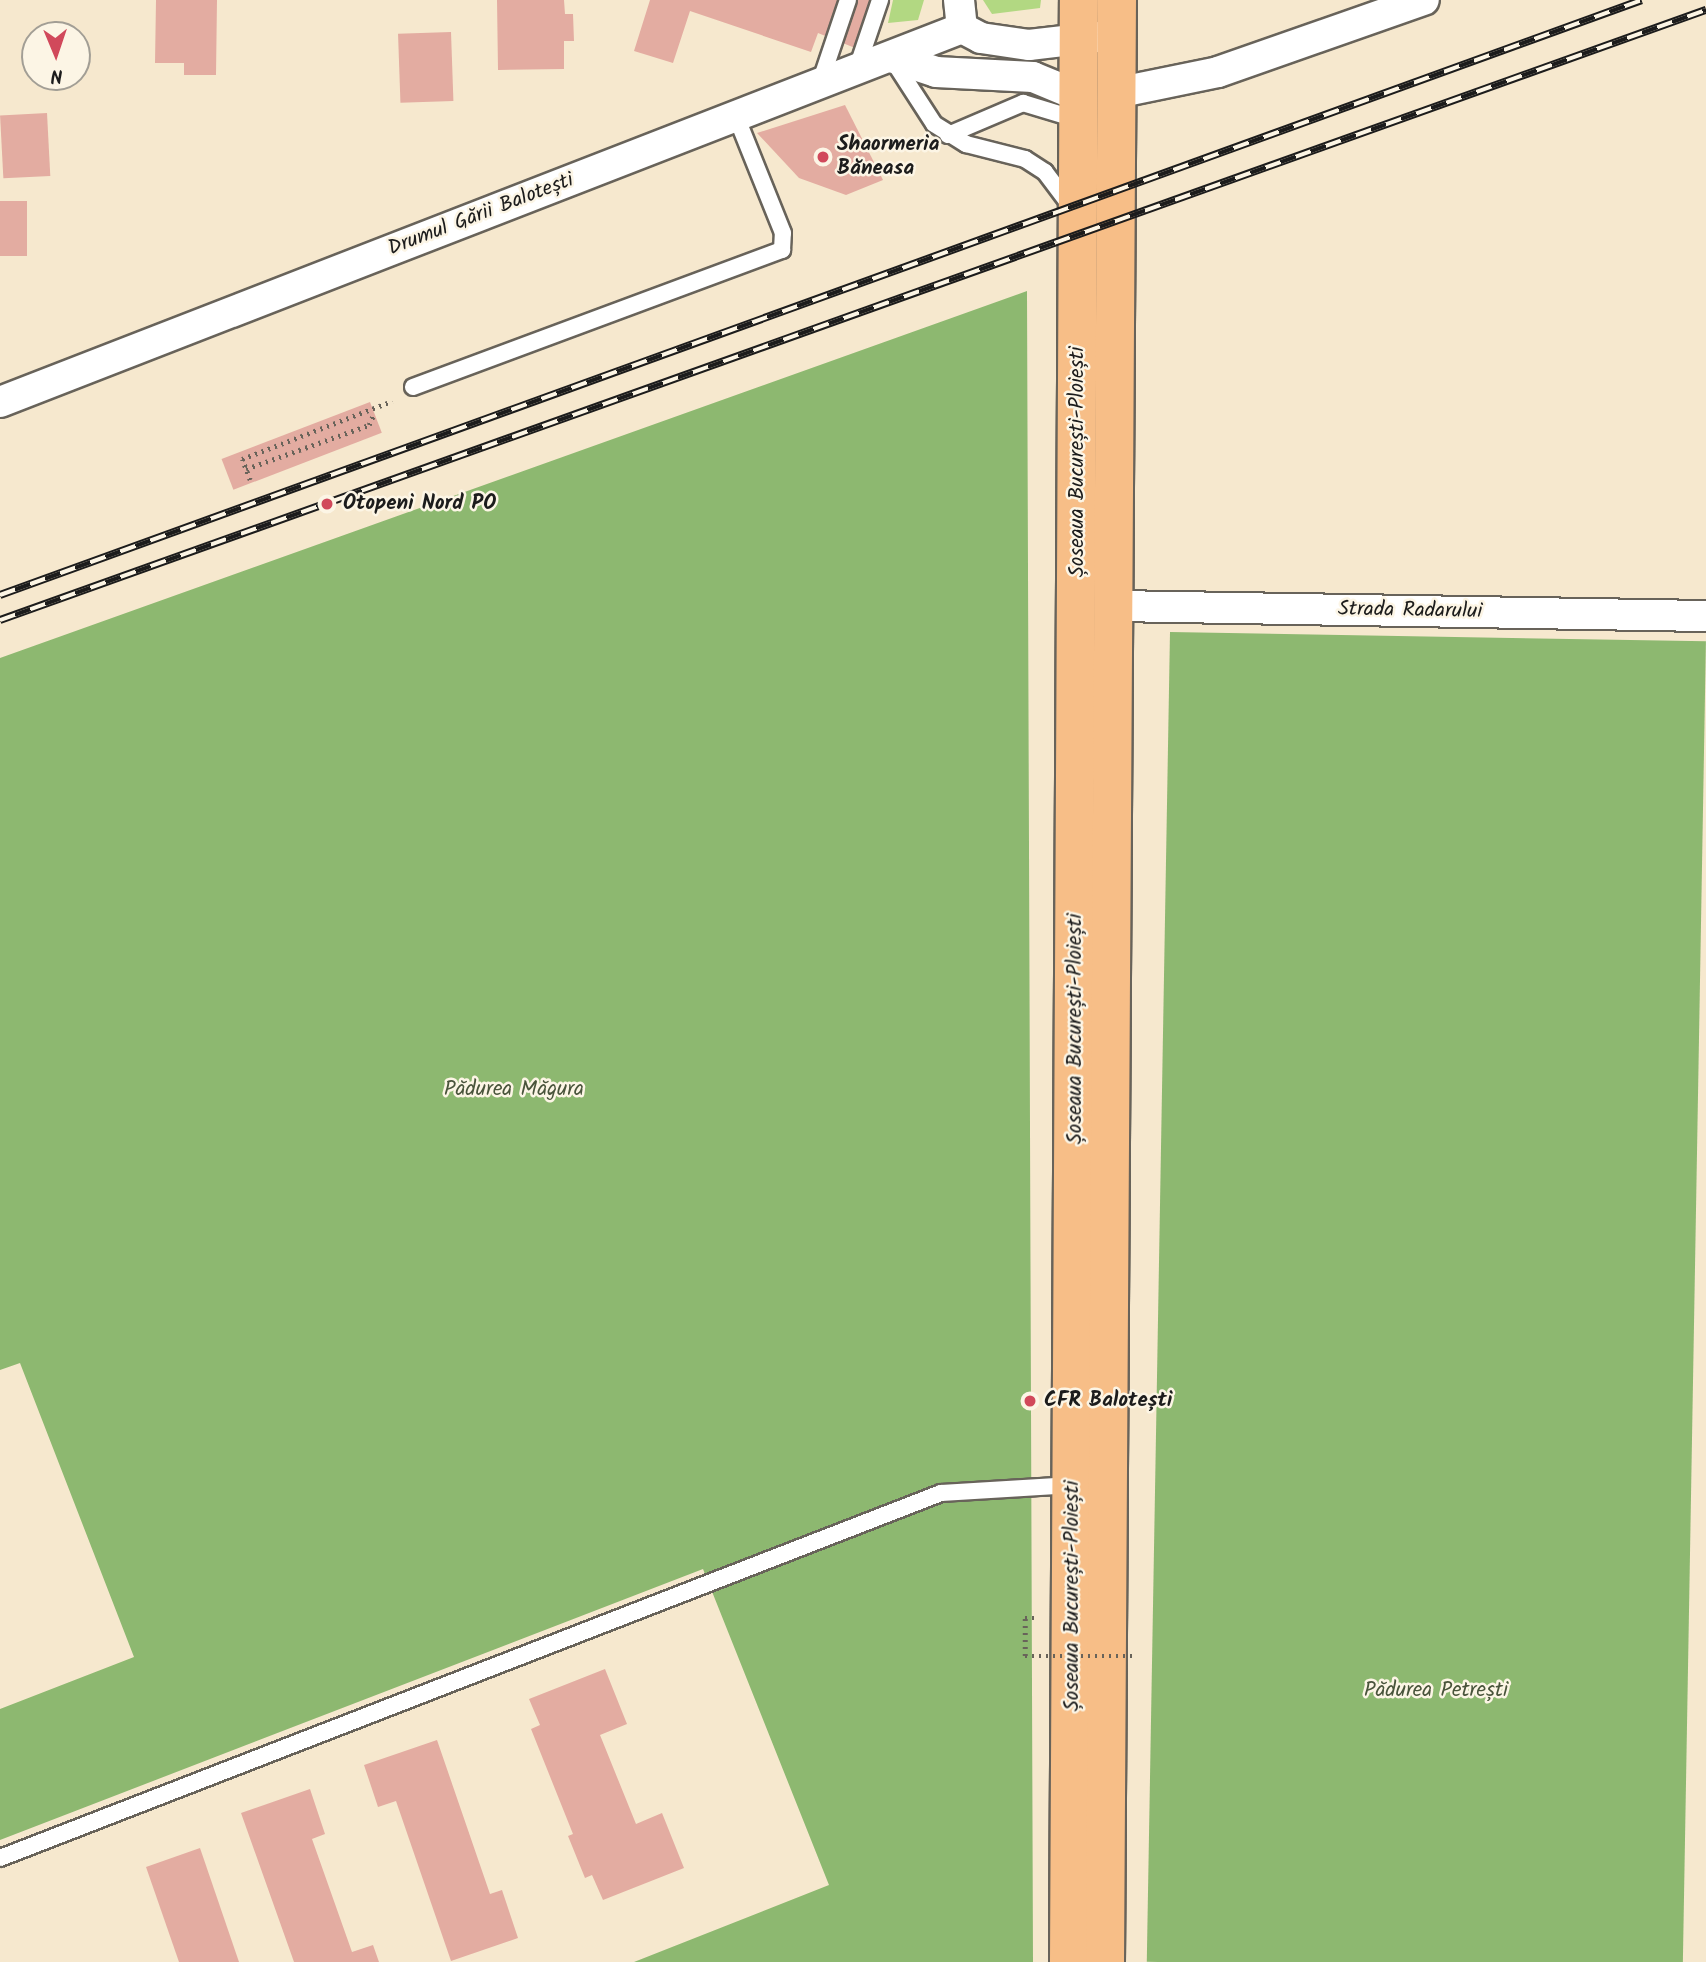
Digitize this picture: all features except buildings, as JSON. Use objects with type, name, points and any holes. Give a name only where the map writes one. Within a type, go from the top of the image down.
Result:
[{"type":"highway","name":"Șoseaua București-Ploiești","points":[[1079,0],[1079,405],[1092,1485],[1105,1962]]},
{"type":"highway","name":"Șoseaua București-Ploiești","points":[[1069,1962],[1092,1485],[1115,606],[1116,13]]},
{"type":"highway","points":[[1079,405],[1096,421],[1098,579],[1115,606]]},
{"type":"street","points":[[1116,102],[1218,72],[1424,0]]},
{"type":"street","points":[[960,14],[1006,43],[1078,43],[1116,13]]},
{"type":"street","name":"Drumul Gării Balotești","points":[[0,402],[891,57],[960,14]]},
{"type":"street","points":[[891,57],[953,74],[1033,77],[1079,108]]},
{"type":"street","name":"Strada Radarului","points":[[1115,606],[1706,616]]},
{"type":"lane","points":[[819,85],[848,0]]},
{"type":"lane","points":[[855,71],[880,0]]},
{"type":"lane","points":[[891,57],[934,124],[948,135],[1045,172],[1080,222]]},
{"type":"lane","points":[[948,135],[1023,103],[1079,108]]},
{"type":"lane","points":[[413,387],[782,250],[778,219],[736,116]]},
{"type":"lane","points":[[0,1858],[941,1493],[1092,1485]]},
{"type":"path","points":[[246,469],[369,425],[374,413],[242,459],[250,480]]},
{"type":"path","points":[[1025,1618],[1026,1656],[1137,1656]]},
{"type":"green space","points":[[893,0],[924,0],[918,20],[888,23]]},
{"type":"green space","points":[[983,0],[1041,0],[1040,8],[992,14]]},
{"type":"green space","name":"Pădurea Măgura","points":[[1027,291],[1033,1962],[634,1962],[829,1885],[703,1569],[0,1840],[0,1709],[134,1657],[20,1363],[0,1370],[0,658]]},
{"type":"green space","name":"Pădurea Petrești","points":[[1170,632],[1706,641],[1683,1962],[1147,1962]]},
{"type":"railway","points":[[0,595],[1642,0]]},
{"type":"railway","points":[[0,620],[1706,10]]},
{"type":"place","name":"Shaormeria Băneasa","points":[[823,157]]},
{"type":"place","name":"Otopeni Nord PO","points":[[327,504]]},
{"type":"place","name":"CFR Balotești","points":[[1030,1401]]}]
